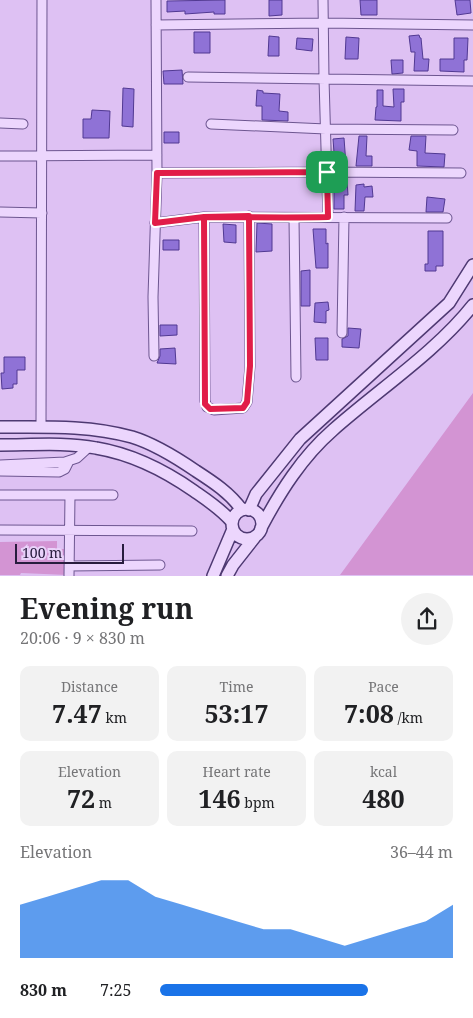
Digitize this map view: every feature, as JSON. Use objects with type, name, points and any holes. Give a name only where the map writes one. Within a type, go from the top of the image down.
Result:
[{"type":"street","points":[[41,427],[42,0]]},
{"type":"street","points":[[154,356],[153,297],[157,173],[156,0]]},
{"type":"street","points":[[324,0],[328,217]]},
{"type":"street","points":[[156,25],[324,23],[473,25]]},
{"type":"street","points":[[188,77],[473,81]]},
{"type":"street","points":[[0,123],[23,124]]},
{"type":"street","points":[[211,124],[326,129],[453,130]]},
{"type":"street","points":[[0,156],[156,154]]},
{"type":"street","points":[[157,173],[462,173]]},
{"type":"street","points":[[0,212],[42,213]]},
{"type":"street","points":[[155,223],[204,217],[249,216],[294,218],[447,218]]},
{"type":"street","points":[[204,217],[205,401],[207,407],[214,410],[243,408],[247,402],[250,366],[249,216]]},
{"type":"street","points":[[342,333],[344,217]]},
{"type":"street","points":[[294,218],[296,377]]},
{"type":"street","points":[[213,576],[236,514],[245,510],[300,439],[449,303],[473,264]]},
{"type":"street","points":[[227,576],[233,565],[258,533],[278,498],[312,450],[439,340],[462,319],[473,305]]},
{"type":"street","points":[[0,427],[70,427],[134,438],[163,450],[218,486],[245,510],[255,512],[260,517],[258,533],[249,539],[236,535],[232,526],[217,508],[176,479],[155,467],[123,454],[89,447],[0,445]]},
{"type":"street","points":[[0,465],[69,461],[77,458],[89,447]]},
{"type":"street","points":[[0,472],[59,472],[65,469],[69,461]]},
{"type":"street","points":[[0,495],[113,495]]},
{"type":"street","points":[[70,495],[69,571],[160,565]]},
{"type":"street","points":[[0,530],[192,531]]},
{"type":"shaded area","points":[[473,393],[473,575],[340,575]]},
{"type":"shaded area","points":[[57,541],[57,549],[67,549],[67,575],[21,573],[20,575],[0,575],[0,542]]},
{"type":"building","points":[[225,0],[225,14],[214,14],[214,12],[185,14],[185,11],[167,12],[167,1]]},
{"type":"building","points":[[269,0],[282,0],[282,15],[269,16]]},
{"type":"building","points":[[360,0],[377,0],[377,15],[361,15]]},
{"type":"building","points":[[455,0],[470,0],[471,13],[457,15]]},
{"type":"building","points":[[194,32],[210,32],[210,53],[194,53]]},
{"type":"building","points":[[419,35],[423,59],[429,59],[428,71],[414,71],[415,52],[411,52],[409,36]]},
{"type":"building","points":[[269,36],[279,37],[279,56],[268,56]]},
{"type":"building","points":[[346,37],[359,38],[358,59],[345,59]]},
{"type":"building","points":[[297,38],[313,39],[312,51],[296,49]]},
{"type":"building","points":[[454,38],[468,38],[467,60],[464,60],[464,72],[440,71],[440,59],[454,59]]},
{"type":"building","points":[[391,60],[403,60],[403,73],[392,74]]},
{"type":"building","points":[[182,70],[183,84],[164,84],[163,71]]},
{"type":"building","points":[[123,88],[134,89],[133,127],[122,126]]},
{"type":"building","points":[[393,89],[404,89],[404,102],[401,102],[401,121],[375,120],[377,90],[383,90],[383,106],[394,107]]},
{"type":"building","points":[[257,90],[263,91],[263,93],[280,94],[279,111],[288,112],[288,121],[262,120],[262,106],[256,106]]},
{"type":"building","points":[[92,110],[110,111],[109,138],[83,138],[83,119],[91,119]]},
{"type":"building","points":[[164,132],[179,132],[179,143],[164,143]]},
{"type":"building","points":[[359,136],[367,136],[366,156],[372,156],[372,166],[356,166]]},
{"type":"building","points":[[411,136],[426,136],[425,153],[445,154],[444,167],[417,166],[417,151],[409,150]]},
{"type":"building","points":[[344,138],[346,165],[335,166],[333,139]]},
{"type":"building","points":[[334,181],[347,181],[348,195],[344,195],[344,209],[334,209]]},
{"type":"building","points":[[364,184],[364,187],[372,186],[373,197],[365,197],[364,211],[355,211],[356,185]]},
{"type":"building","points":[[427,197],[445,199],[443,212],[426,212]]},
{"type":"building","points":[[257,223],[272,224],[272,251],[256,252]]},
{"type":"building","points":[[223,224],[236,225],[236,243],[224,242]]},
{"type":"building","points":[[313,229],[326,229],[328,268],[316,268]]},
{"type":"building","points":[[428,231],[443,231],[443,266],[436,266],[436,271],[425,271],[425,264],[428,264]]},
{"type":"building","points":[[163,240],[179,240],[179,250],[163,250]]},
{"type":"building","points":[[310,270],[310,306],[301,306],[301,271]]},
{"type":"building","points":[[328,302],[329,310],[326,311],[326,323],[314,322],[315,303]]},
{"type":"building","points":[[160,325],[177,325],[177,335],[160,336]]},
{"type":"building","points":[[348,328],[361,329],[359,348],[342,347],[342,339],[348,336]]},
{"type":"building","points":[[315,338],[328,338],[328,360],[316,360]]},
{"type":"building","points":[[175,348],[176,364],[157,363],[160,349]]},
{"type":"building","points":[[4,357],[25,357],[25,370],[17,370],[17,384],[13,384],[13,388],[2,389],[1,373],[4,373]]},
{"type":"route","points":[[327,172],[157,173],[155,223],[204,217],[249,216],[250,366],[247,402],[246,406],[238,409],[210,409],[205,404],[204,217],[249,216],[328,217],[327,172]]}]
